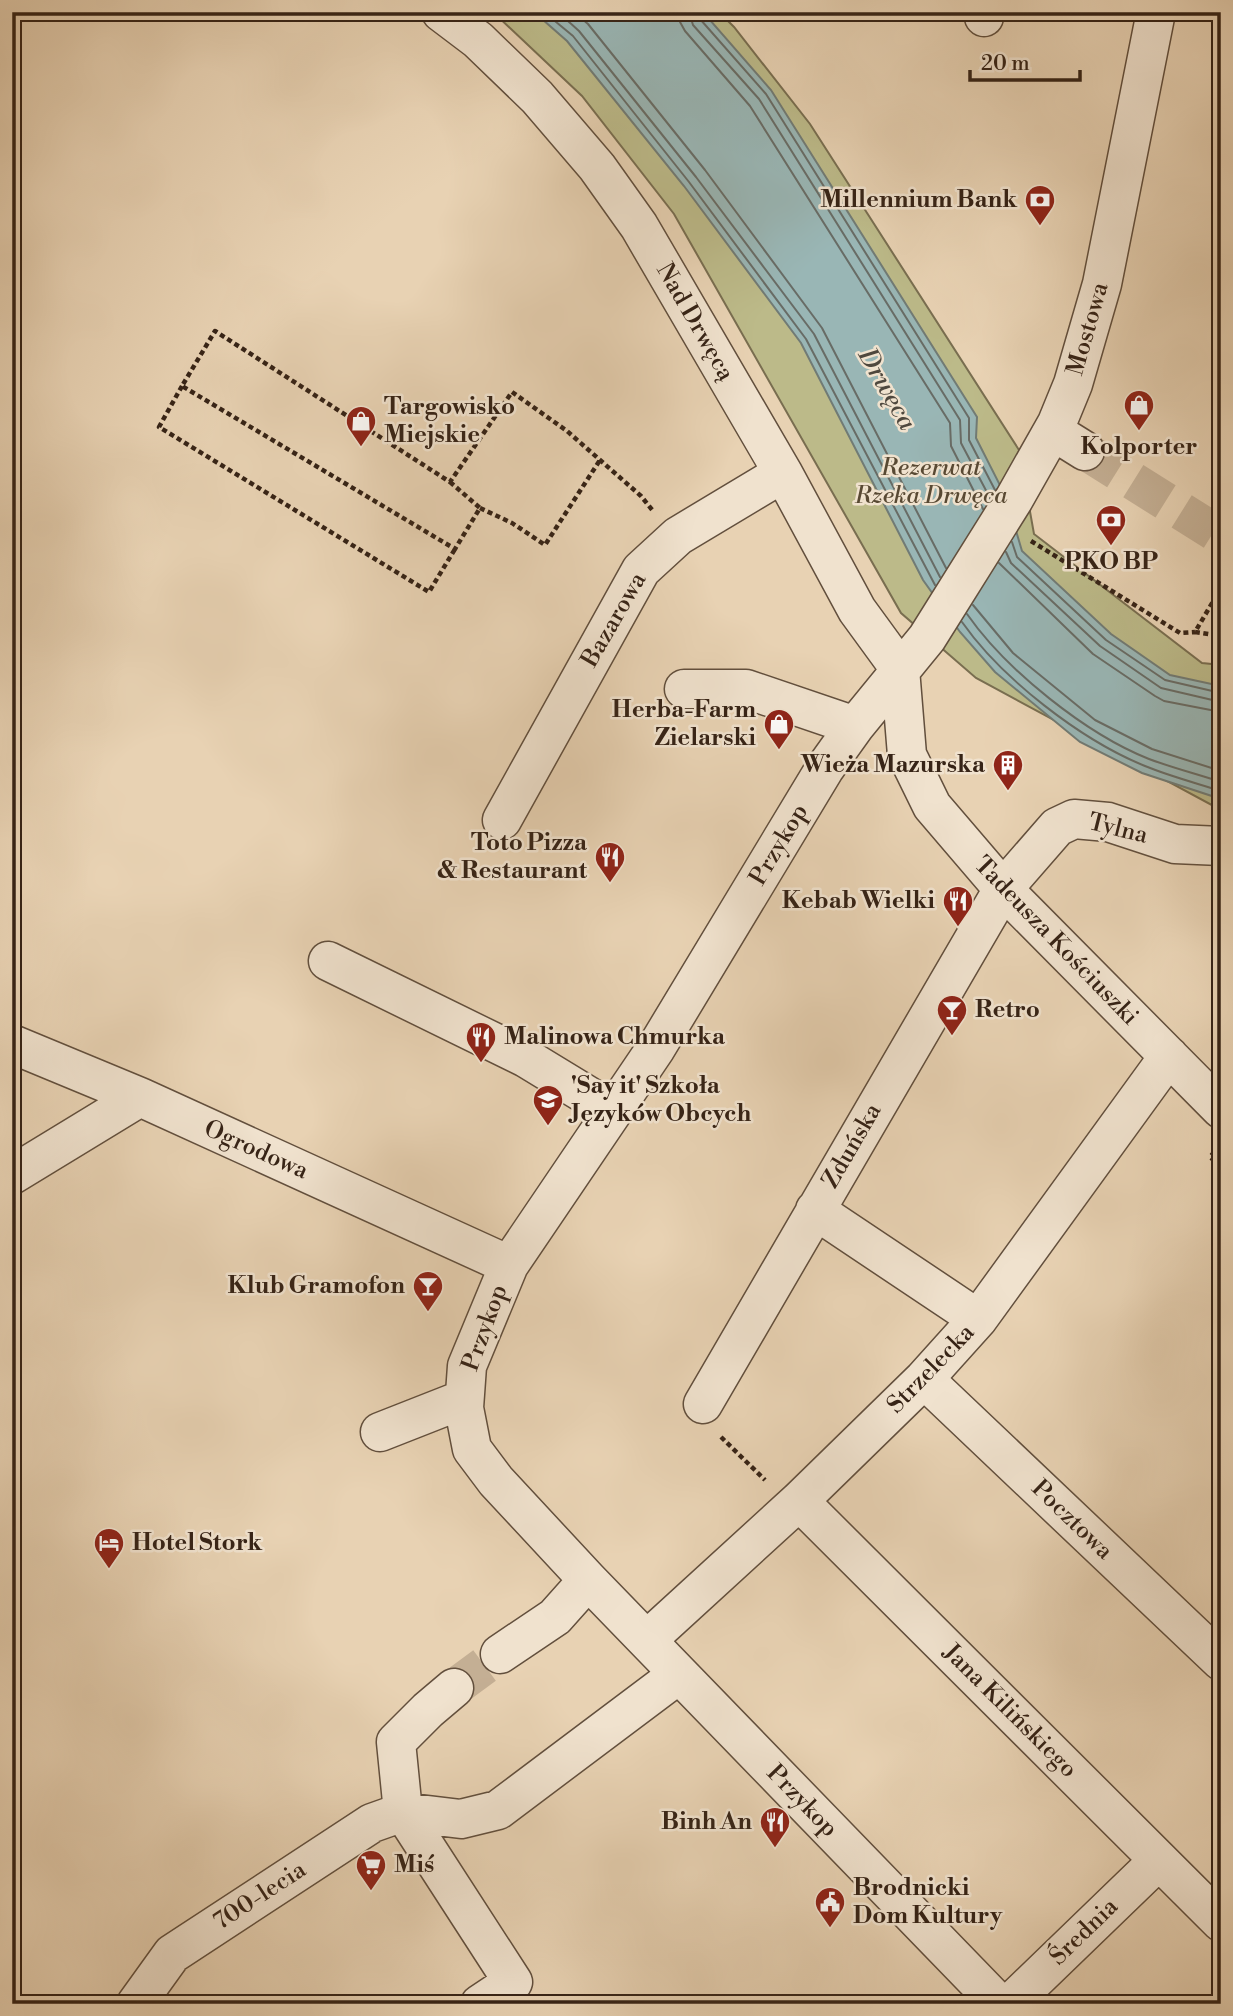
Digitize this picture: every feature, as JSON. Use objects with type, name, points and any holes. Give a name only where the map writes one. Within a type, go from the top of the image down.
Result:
[{"type":"street","name":"Nad Drwęcą","points":[[441,12],[478,40],[537,97],[597,167],[639,226],[783,473],[857,610],[900,669]]},
{"type":"street","name":"Mostowa","points":[[941,614],[1018,517],[1073,384],[1102,284],[1156,12]]},
{"type":"street","points":[[1052,431],[1085,452]]},
{"type":"street","name":"Bazarowa","points":[[502,820],[641,570],[674,540],[783,473]]},
{"type":"street","name":"Przykop","points":[[941,614],[927,638],[900,669],[825,768],[656,1048],[509,1265],[467,1366],[464,1408],[472,1449],[496,1481],[588,1580],[999,2004]]},
{"type":"street","name":"Tadeusza Kościuszki","points":[[900,669],[907,755],[932,806],[1003,889],[1221,1109]]},
{"type":"street","points":[[684,689],[746,689],[849,734],[872,737],[909,759]]},
{"type":"street","name":"Tylna","points":[[1003,889],[1057,827],[1074,819],[1108,822],[1175,844],[1221,846]]},
{"type":"street","name":"Zduńska","points":[[703,1404],[1003,889]]},
{"type":"street","points":[[328,961],[526,1058],[614,1111]]},
{"type":"street","points":[[12,1044],[141,1097]]},
{"type":"street","name":"Strzelecka","points":[[647,1640],[799,1501],[924,1379],[978,1319],[1169,1056]]},
{"type":"street","points":[[12,1175],[141,1097]]},
{"type":"street","name":"Ogrodowa","points":[[141,1097],[509,1265]]},
{"type":"street","points":[[815,1210],[978,1319]]},
{"type":"street","name":"Pocztowa","points":[[924,1379],[1221,1661]]},
{"type":"street","points":[[380,1432],[464,1399]]},
{"type":"street","name":"Jana Kilińskiego","points":[[799,1501],[1221,1922]]},
{"type":"street","points":[[500,1654],[555,1617],[588,1580]]},
{"type":"street","name":"700-lecia","points":[[136,2004],[172,1954],[372,1823],[404,1812],[461,1819],[498,1810],[679,1674]]},
{"type":"street","points":[[454,1688],[396,1742],[404,1812],[513,1982],[480,2004]]},
{"type":"street","name":"Średnia","points":[[1010,2004],[1158,1861]]},
{"type":"path","points":[[480,508],[429,592],[159,427],[215,331],[450,482],[480,508],[512,523],[545,545],[600,460]]},
{"type":"path","points":[[182,386],[455,550]]},
{"type":"path","points":[[450,482],[512,392],[567,431],[641,496],[674,540]]},
{"type":"path","points":[[1018,517],[1180,633],[1221,636]]},
{"type":"path","points":[[1195,632],[1221,588]]},
{"type":"path","points":[[1221,1145],[1210,1157],[1221,1167]]},
{"type":"path","points":[[703,1404],[703,1420],[765,1481]]},
{"type":"green space","name":"Rezerwat Rzeka Drwęca","points":[[493,12],[719,12],[734,27],[810,124],[1019,450],[1034,534],[1202,663],[1221,665],[1221,810],[976,678],[901,613],[674,214],[582,96]]},
{"type":"water","name":"Rezerwat Rzeka Drwęca","points":[[534,12],[703,12],[771,90],[977,417],[976,438],[1006,497],[1022,551],[1111,634],[1170,675],[1221,686],[1221,799],[1142,773],[1080,742],[995,672],[960,632],[923,580],[801,343],[684,186],[567,41]]},
{"type":"tunnel","points":[[1085,451],[1221,536]]},
{"type":"tunnel","points":[[454,1688],[500,1654]]},
{"type":"place","name":"Millennium Bank","points":[[1040,227]]},
{"type":"place","name":"Kolporter","points":[[1139,432]]},
{"type":"place","name":"Targowisko Miejskie","points":[[361,448]]},
{"type":"place","name":"PKO BP","points":[[1111,547]]},
{"type":"place","name":"Herba-Farm Zielarski","points":[[779,751]]},
{"type":"place","name":"Wieża Mazurska","points":[[1008,792]]},
{"type":"place","name":"Toto Pizza & Restaurant","points":[[610,884]]},
{"type":"place","name":"Kebab Wielki","points":[[958,928]]},
{"type":"place","name":"Retro","points":[[952,1037]]},
{"type":"place","name":"Malinowa Chmurka","points":[[481,1064]]},
{"type":"place","name":"'Say it' Szkoła Języków Obcych","points":[[548,1127]]},
{"type":"place","name":"Klub Gramofon","points":[[428,1313]]},
{"type":"place","name":"Hotel Stork","points":[[109,1570]]},
{"type":"place","name":"Binh An","points":[[775,1849]]},
{"type":"place","name":"Miś","points":[[371,1892]]},
{"type":"place","name":"Brodnicki Dom Kultury","points":[[830,1929]]},
{"type":"water label","name":"Drwęca","points":[[887,389]]}]
